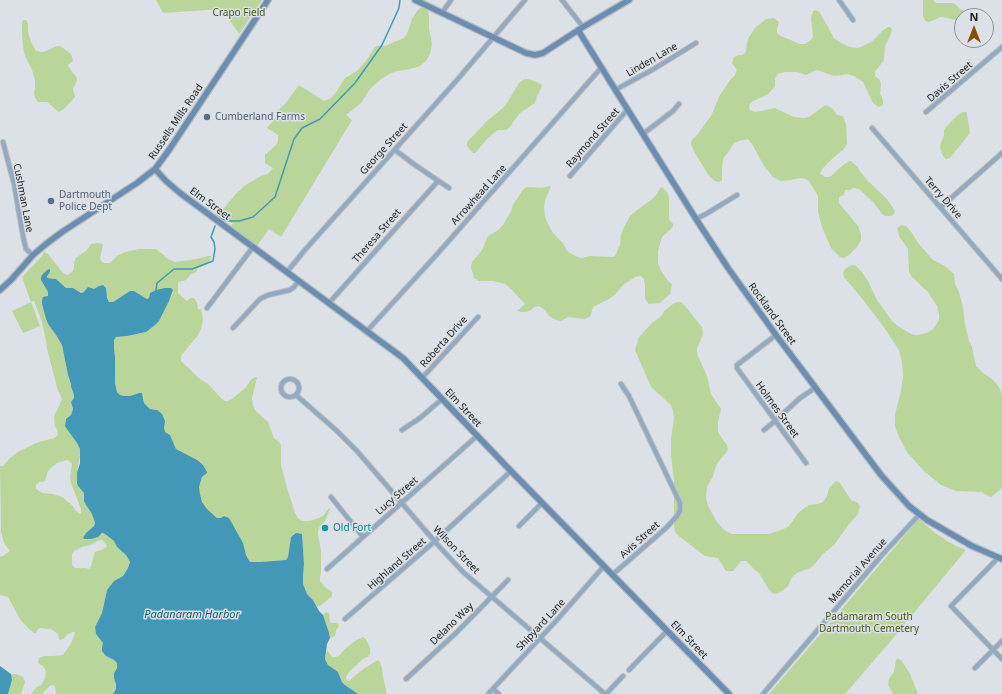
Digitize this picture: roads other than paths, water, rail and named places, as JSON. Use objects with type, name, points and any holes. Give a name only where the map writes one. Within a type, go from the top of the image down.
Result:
[{"type":"street","name":"Russells Mills Road","points":[[0,290],[33,255],[46,244],[137,183],[155,168],[169,150],[268,0]]},
{"type":"street","points":[[415,0],[531,55],[543,53],[629,0]]},
{"type":"street","points":[[442,13],[451,0]]},
{"type":"street","name":"George Street","points":[[287,272],[457,80],[525,0]]},
{"type":"street","points":[[562,0],[580,29]]},
{"type":"street","points":[[839,0],[853,20]]},
{"type":"street","name":"Rockland Street","points":[[580,29],[615,90],[696,220],[728,268],[815,388],[881,475],[903,500],[919,515],[979,550],[1000,558]]},
{"type":"street","name":"Linden Lane","points":[[615,90],[652,70],[696,43]]},
{"type":"street","name":"Davis Street","points":[[926,112],[1002,47]]},
{"type":"street","name":"Arrowhead Lane","points":[[367,331],[434,258],[602,68]]},
{"type":"street","points":[[643,134],[673,111],[678,104]]},
{"type":"street","name":"Raymond Street","points":[[570,176],[628,110]]},
{"type":"street","name":"Terry Drive","points":[[872,128],[1002,279]]},
{"type":"street","name":"Cushman Lane","points":[[3,142],[14,184],[26,249],[33,255]]},
{"type":"street","points":[[395,150],[449,188]]},
{"type":"street","points":[[941,207],[1002,153]]},
{"type":"street","name":"Elm Street","points":[[155,168],[166,181],[180,193],[403,358],[728,694]]},
{"type":"street","name":"Theresa Street","points":[[329,303],[438,181]]},
{"type":"street","points":[[696,220],[737,195]]},
{"type":"street","points":[[207,308],[252,247]]},
{"type":"street","points":[[232,328],[260,299],[268,295],[290,290],[299,281]]},
{"type":"street","name":"Roberta Drive","points":[[422,378],[478,317]]},
{"type":"street","name":"Holmes Street","points":[[776,335],[737,365],[737,368],[806,463]]},
{"type":"street","points":[[288,378],[294,379],[299,384],[299,390],[296,395],[290,397],[281,391],[281,385],[288,378]]},
{"type":"street","name":"Avis Street","points":[[612,575],[666,528],[677,516],[680,510],[680,504],[629,396],[621,384]]},
{"type":"street","points":[[764,430],[800,398],[815,388]]},
{"type":"street","name":"Wilson Street","points":[[296,395],[337,431],[357,451],[463,572],[606,694]]},
{"type":"street","points":[[402,430],[420,418],[442,399]]},
{"type":"street","name":"Lucy Street","points":[[327,569],[477,436]]},
{"type":"street","name":"Highland Street","points":[[345,619],[435,541],[511,471]]},
{"type":"street","points":[[330,497],[363,537]]},
{"type":"street","points":[[519,526],[542,503]]},
{"type":"street","name":"Memorial Avenue","points":[[763,694],[881,556],[919,515]]},
{"type":"street","points":[[1000,558],[951,606],[1002,659]]},
{"type":"street","name":"Shipyard Lane","points":[[488,694],[604,566]]},
{"type":"street","name":"Delano Way","points":[[406,679],[457,632],[508,580]]},
{"type":"street","points":[[628,670],[667,631]]},
{"type":"street","points":[[975,668],[1002,641]]},
{"type":"street","points":[[606,694],[623,676]]},
{"type":"street","points":[[493,689],[499,694]]},
{"type":"water","name":"Padanaram Harbor","points":[[50,269],[47,278],[56,279],[66,288],[73,288],[81,293],[88,287],[94,289],[103,285],[106,288],[109,302],[113,302],[130,291],[134,291],[147,299],[149,298],[150,293],[156,290],[171,288],[173,290],[159,321],[155,325],[146,332],[116,337],[114,340],[115,383],[117,392],[124,396],[142,393],[144,403],[150,409],[157,410],[162,414],[165,421],[165,432],[170,435],[176,449],[197,460],[203,465],[207,473],[202,477],[199,487],[202,502],[217,518],[224,516],[229,518],[243,543],[246,555],[250,562],[286,560],[288,557],[291,537],[296,533],[302,534],[304,564],[303,584],[307,594],[323,615],[330,638],[327,644],[325,659],[328,665],[338,672],[342,682],[358,694],[113,694],[116,689],[114,673],[117,668],[117,663],[106,656],[102,651],[103,643],[96,634],[95,627],[102,613],[107,590],[114,581],[123,576],[130,562],[126,555],[117,547],[114,541],[105,534],[102,533],[98,537],[91,539],[83,538],[95,523],[92,514],[84,501],[84,493],[77,483],[77,473],[80,463],[80,449],[65,426],[66,419],[71,415],[73,409],[71,402],[74,395],[62,345],[48,324],[42,304],[43,297],[48,296],[48,292],[41,278],[47,270]]},
{"type":"water","points":[[0,666],[11,674],[12,680],[8,694],[0,694]]},
{"type":"waterway","points":[[222,219],[239,221],[253,217],[275,197],[294,139],[302,128],[320,119],[355,83],[382,45],[399,8],[400,0]]},
{"type":"waterway","points":[[156,290],[157,283],[174,269],[192,269],[213,261],[215,249],[214,242],[211,237],[215,226]]},
{"type":"place","name":"Cumberland Farms","points":[[207,117]]},
{"type":"place","name":"Dartmouth Police Dept","points":[[51,201]]},
{"type":"place","name":"Old Fort","points":[[325,528]]},
{"type":"park label","name":"Crapo Field","points":[[239,13]]},
{"type":"park label","name":"Padamaram South Dartmouth Cemetery","points":[[869,622]]}]
